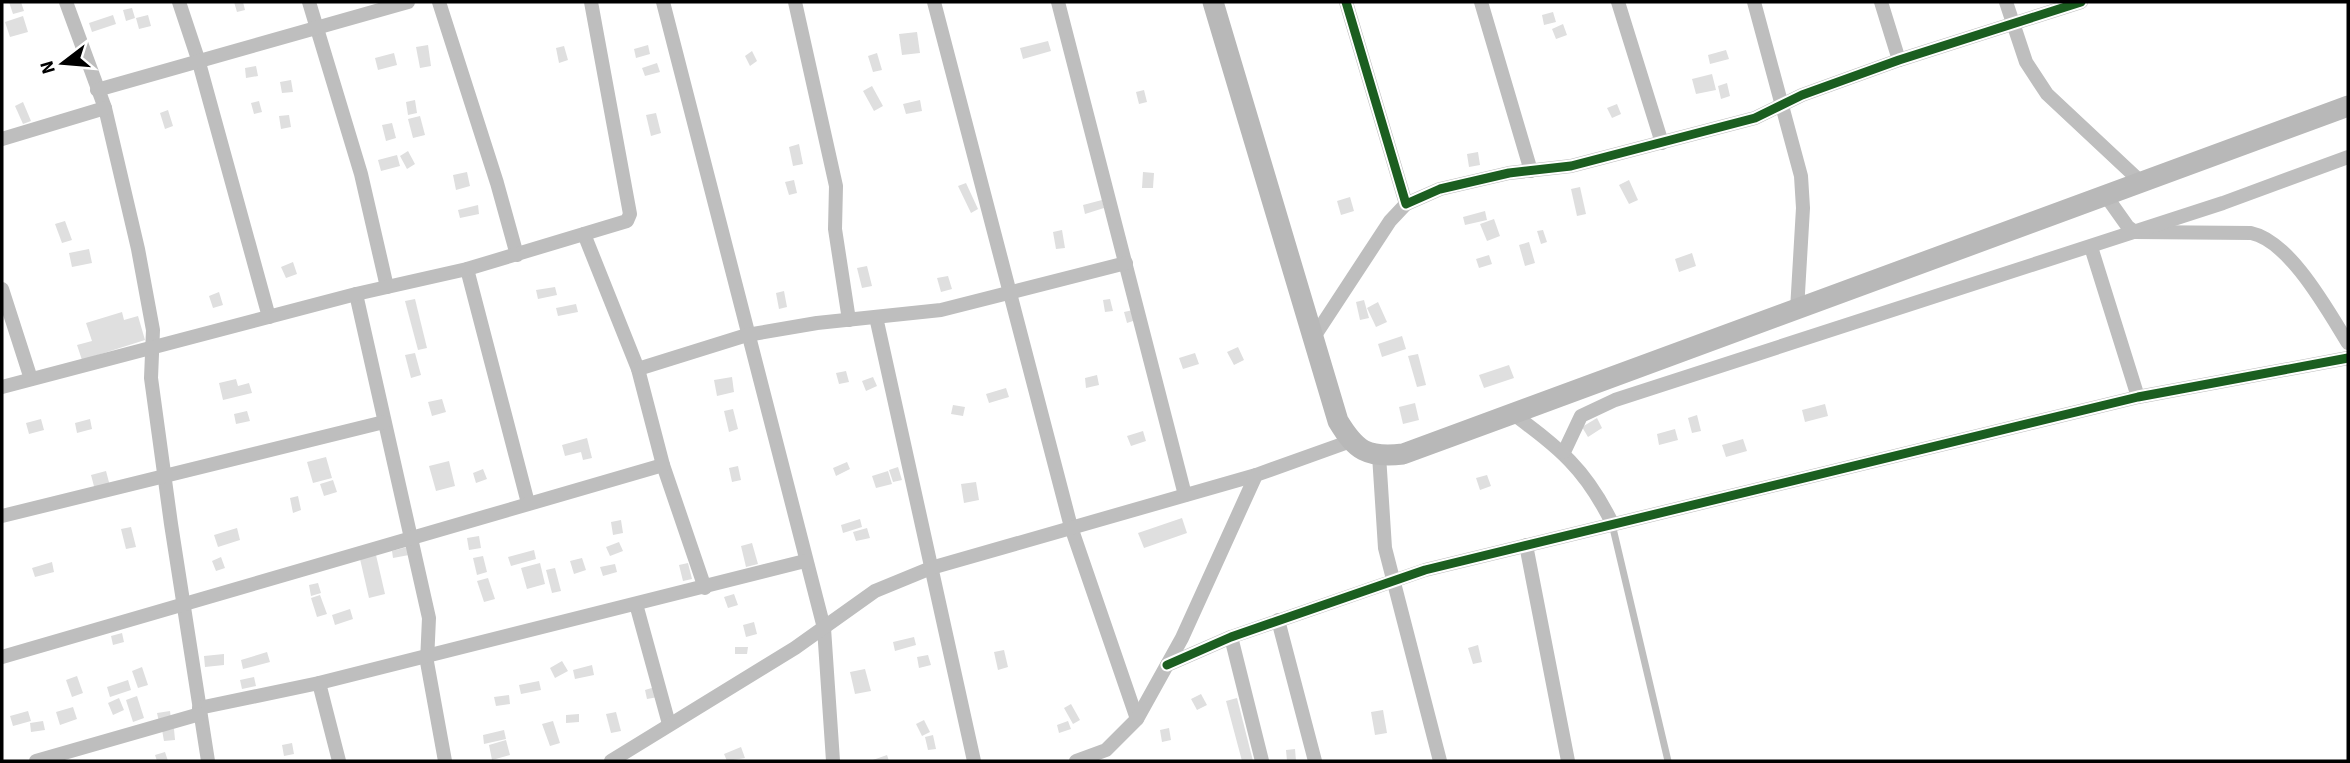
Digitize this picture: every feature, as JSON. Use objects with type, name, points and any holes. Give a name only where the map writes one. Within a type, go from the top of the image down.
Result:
[{"type":"main road","points":[[1213,2],[1338,421],[1350,441],[1358,448],[1379,455],[1403,454],[2348,106]]},
{"type":"street","points":[[66,2],[105,108],[138,249],[153,330],[151,378],[208,761]]},
{"type":"street","points":[[179,2],[198,59],[269,317]]},
{"type":"street","points":[[309,2],[361,174],[387,287]]},
{"type":"street","points":[[97,90],[198,59],[408,2]]},
{"type":"street","points":[[439,2],[497,183],[517,255]]},
{"type":"street","points":[[2,387],[356,294],[467,269],[627,221],[631,214],[591,2]]},
{"type":"street","points":[[663,2],[824,628],[833,761]]},
{"type":"street","points":[[795,2],[836,186],[835,229],[849,320]]},
{"type":"street","points":[[934,2],[1071,527],[1137,719]]},
{"type":"street","points":[[1058,2],[1185,495]]},
{"type":"street","points":[[1346,2],[1406,204]]},
{"type":"street","points":[[1481,2],[1531,171]]},
{"type":"street","points":[[1618,2],[1662,144]]},
{"type":"street","points":[[1754,2],[1784,105],[1802,191],[1797,310]]},
{"type":"street","points":[[1881,2],[1899,60]]},
{"type":"street","points":[[2006,2],[2026,62],[2047,93],[2140,181]]},
{"type":"street","points":[[1312,340],[1390,221],[1406,204],[1440,189],[1571,166],[1755,118],[1802,95],[1899,60],[2081,2]]},
{"type":"street","points":[[2,139],[105,108]]},
{"type":"street","points":[[1564,452],[1581,416],[1615,400],[2091,247],[2348,157]]},
{"type":"street","points":[[2106,195],[2128,228],[2135,232],[2251,233],[2269,239],[2290,260],[2348,343]]},
{"type":"street","points":[[584,234],[638,369],[663,465],[705,588]]},
{"type":"street","points":[[2091,247],[2138,397]]},
{"type":"street","points":[[638,369],[747,335],[941,310],[1126,263]]},
{"type":"street","points":[[467,269],[528,503]]},
{"type":"street","points":[[2,289],[31,379]]},
{"type":"street","points":[[356,294],[429,618],[428,655],[445,761]]},
{"type":"street","points":[[876,317],[974,761]]},
{"type":"street","points":[[1167,665],[1231,637],[1393,580],[1526,545],[2138,397],[2348,358]]},
{"type":"street","points":[[1512,413],[1564,452],[1584,474],[1612,523]]},
{"type":"street","points":[[2,516],[384,422]]},
{"type":"street","points":[[611,761],[824,628],[875,591],[931,568],[1256,475],[1350,441]]},
{"type":"street","points":[[1379,455],[1382,521],[1393,580],[1440,761]]},
{"type":"street","points":[[2,657],[663,465]]},
{"type":"street","points":[[1076,761],[1107,756],[1137,719],[1167,665],[1256,475]]},
{"type":"street","points":[[1526,545],[1568,761]]},
{"type":"street","points":[[36,761],[71,756],[199,711],[806,561]]},
{"type":"street","points":[[636,604],[669,724]]},
{"type":"street","points":[[1278,620],[1315,761]]},
{"type":"street","points":[[1231,637],[1262,761]]},
{"type":"street","points":[[318,683],[340,761]]},
{"type":"lane","points":[[1612,523],[1668,761]]},
{"type":"building","points":[[9,2],[21,2],[24,11],[13,14]]},
{"type":"building","points":[[234,2],[243,2],[245,10],[237,12]]},
{"type":"building","points":[[132,8],[135,18],[126,21],[123,10]]},
{"type":"building","points":[[1553,12],[1556,22],[1544,25],[1542,15]]},
{"type":"building","points":[[113,15],[116,24],[92,32],[89,23]]},
{"type":"building","points":[[148,15],[151,26],[139,29],[136,18]]},
{"type":"building","points":[[23,16],[28,32],[10,37],[5,22]]},
{"type":"building","points":[[1563,24],[1567,35],[1556,39],[1552,29]]},
{"type":"building","points":[[917,32],[920,53],[902,55],[899,34]]},
{"type":"building","points":[[1048,41],[1051,51],[1023,59],[1020,48]]},
{"type":"building","points":[[428,45],[431,66],[420,68],[416,47]]},
{"type":"building","points":[[648,45],[650,54],[636,58],[634,49]]},
{"type":"building","points":[[564,46],[568,60],[559,63],[556,48]]},
{"type":"building","points":[[1726,50],[1729,59],[1710,64],[1708,55]]},
{"type":"building","points":[[752,51],[757,61],[750,66],[745,56]]},
{"type":"building","points":[[394,53],[397,65],[378,70],[375,58]]},
{"type":"building","points":[[877,53],[882,70],[873,72],[868,56]]},
{"type":"building","points":[[657,63],[660,72],[645,76],[642,68]]},
{"type":"building","points":[[256,66],[258,76],[246,78],[245,68]]},
{"type":"building","points":[[1712,74],[1716,90],[1696,94],[1692,79]]},
{"type":"building","points":[[291,80],[293,92],[282,93],[280,82]]},
{"type":"building","points":[[1727,83],[1730,96],[1721,99],[1718,86]]},
{"type":"building","points":[[872,86],[883,106],[874,111],[863,91]]},
{"type":"building","points":[[1144,90],[1147,102],[1139,104],[1136,92]]},
{"type":"building","points":[[415,100],[417,113],[408,115],[406,102]]},
{"type":"building","points":[[920,100],[922,111],[906,114],[903,104]]},
{"type":"building","points":[[259,101],[262,112],[254,114],[251,103]]},
{"type":"building","points":[[23,102],[31,121],[23,124],[15,106]]},
{"type":"building","points":[[1617,104],[1621,114],[1612,118],[1607,108]]},
{"type":"building","points":[[168,110],[173,126],[165,129],[160,113]]},
{"type":"building","points":[[656,113],[661,133],[651,136],[646,115]]},
{"type":"building","points":[[289,115],[291,127],[281,129],[279,116]]},
{"type":"building","points":[[420,116],[425,135],[413,138],[408,119]]},
{"type":"building","points":[[392,123],[396,138],[386,141],[382,125]]},
{"type":"building","points":[[799,144],[803,164],[793,166],[789,147]]},
{"type":"building","points":[[408,151],[415,164],[407,169],[400,156]]},
{"type":"building","points":[[1478,152],[1480,165],[1469,167],[1467,154]]},
{"type":"building","points":[[397,155],[400,166],[381,171],[378,160]]},
{"type":"building","points":[[467,172],[470,186],[456,190],[453,175]]},
{"type":"building","points":[[1143,172],[1154,173],[1153,188],[1142,188]]},
{"type":"building","points":[[794,180],[797,193],[789,195],[785,182]]},
{"type":"building","points":[[1629,180],[1638,200],[1629,204],[1619,185]]},
{"type":"building","points":[[966,183],[978,209],[971,213],[958,186]]},
{"type":"building","points":[[1580,187],[1586,214],[1577,216],[1571,189]]},
{"type":"building","points":[[1350,197],[1354,211],[1341,215],[1337,201]]},
{"type":"building","points":[[1102,200],[1104,208],[1085,214],[1083,205]]},
{"type":"building","points":[[478,205],[479,214],[460,218],[458,210]]},
{"type":"building","points":[[1485,211],[1487,220],[1465,225],[1463,217]]},
{"type":"building","points":[[1494,219],[1500,236],[1487,241],[1480,224]]},
{"type":"building","points":[[65,221],[72,240],[62,243],[55,224]]},
{"type":"building","points":[[1062,230],[1065,248],[1056,249],[1053,232]]},
{"type":"building","points":[[1543,230],[1547,242],[1541,244],[1537,231]]},
{"type":"building","points":[[1529,242],[1535,263],[1525,266],[1519,245]]},
{"type":"building","points":[[89,249],[92,263],[72,267],[69,253]]},
{"type":"building","points":[[1692,253],[1696,266],[1679,272],[1675,259]]},
{"type":"building","points":[[1489,255],[1492,264],[1479,268],[1476,259]]},
{"type":"building","points":[[293,262],[297,274],[286,278],[281,267]]},
{"type":"building","points":[[867,266],[872,286],[862,288],[857,268]]},
{"type":"building","points":[[948,276],[952,289],[941,292],[937,278]]},
{"type":"building","points":[[555,287],[557,295],[538,299],[536,290]]},
{"type":"building","points":[[784,291],[787,307],[779,309],[776,293]]},
{"type":"building","points":[[219,292],[223,305],[213,308],[209,296]]},
{"type":"building","points":[[415,299],[427,348],[418,350],[405,301]]},
{"type":"building","points":[[1110,299],[1113,311],[1105,312],[1103,300]]},
{"type":"building","points":[[1364,300],[1369,318],[1360,320],[1356,302]]},
{"type":"building","points":[[1378,302],[1387,322],[1376,327],[1367,308]]},
{"type":"building","points":[[576,304],[578,312],[558,316],[556,308]]},
{"type":"building","points":[[1133,310],[1136,320],[1127,323],[1124,312]]},
{"type":"building","points":[[122,312],[124,320],[138,316],[145,340],[82,360],[77,345],[92,341],[86,323]]},
{"type":"building","points":[[1402,336],[1406,349],[1382,357],[1378,344]]},
{"type":"building","points":[[1238,347],[1244,360],[1234,365],[1227,352]]},
{"type":"building","points":[[415,353],[421,375],[411,378],[405,355]]},
{"type":"building","points":[[1195,353],[1199,364],[1183,369],[1179,358]]},
{"type":"building","points":[[1418,354],[1426,385],[1417,387],[1408,356]]},
{"type":"building","points":[[1509,365],[1514,378],[1484,388],[1479,375]]},
{"type":"building","points":[[846,371],[849,382],[839,384],[836,373]]},
{"type":"building","points":[[1097,375],[1099,385],[1086,388],[1085,378]]},
{"type":"building","points":[[732,377],[734,392],[717,396],[714,380]]},
{"type":"building","points":[[873,377],[877,386],[866,391],[862,381]]},
{"type":"building","points":[[236,379],[238,386],[249,383],[252,393],[223,400],[219,383]]},
{"type":"building","points":[[1006,388],[1009,397],[989,403],[986,394]]},
{"type":"building","points":[[442,399],[446,412],[432,416],[428,402]]},
{"type":"building","points":[[1415,403],[1419,420],[1403,424],[1399,407]]},
{"type":"building","points":[[1825,404],[1828,416],[1805,422],[1802,410]]},
{"type":"building","points":[[953,405],[965,407],[963,416],[951,414]]},
{"type":"building","points":[[733,409],[738,429],[729,432],[724,411]]},
{"type":"building","points":[[247,411],[250,421],[236,424],[234,414]]},
{"type":"building","points":[[1697,415],[1701,431],[1692,433],[1688,418]]},
{"type":"building","points":[[1597,418],[1602,428],[1588,437],[1582,427]]},
{"type":"building","points":[[41,419],[44,430],[29,434],[26,423]]},
{"type":"building","points":[[90,419],[92,429],[77,433],[75,423]]},
{"type":"building","points":[[1675,429],[1678,440],[1659,445],[1657,434]]},
{"type":"building","points":[[1143,431],[1146,441],[1131,446],[1127,436]]},
{"type":"building","points":[[587,438],[592,458],[583,460],[581,452],[565,456],[562,445]]},
{"type":"building","points":[[1743,439],[1747,451],[1726,457],[1722,445]]},
{"type":"building","points":[[326,457],[332,478],[313,483],[307,462]]},
{"type":"building","points":[[449,461],[455,486],[436,491],[429,466]]},
{"type":"building","points":[[847,462],[850,469],[836,476],[833,468]]},
{"type":"building","points":[[738,466],[741,480],[732,482],[729,468]]},
{"type":"building","points":[[898,467],[902,480],[893,482],[889,470]]},
{"type":"building","points":[[483,469],[487,479],[476,483],[473,473]]},
{"type":"building","points":[[106,471],[110,486],[95,490],[91,475]]},
{"type":"building","points":[[888,471],[892,484],[876,488],[872,476]]},
{"type":"building","points":[[1487,475],[1491,486],[1480,490],[1476,478]]},
{"type":"building","points":[[333,480],[337,492],[324,496],[320,484]]},
{"type":"building","points":[[976,482],[979,500],[964,503],[961,484]]},
{"type":"building","points":[[298,496],[301,510],[293,513],[290,498]]},
{"type":"building","points":[[1182,518],[1187,533],[1144,548],[1138,533]]},
{"type":"building","points":[[860,519],[862,527],[843,533],[841,525]]},
{"type":"building","points":[[621,520],[623,533],[613,535],[611,522]]},
{"type":"building","points":[[131,527],[136,547],[126,549],[121,529]]},
{"type":"building","points":[[237,528],[240,540],[218,547],[214,535]]},
{"type":"building","points":[[867,528],[870,538],[856,541],[853,532]]},
{"type":"building","points":[[479,536],[481,548],[469,550],[467,538]]},
{"type":"building","points":[[619,542],[623,551],[610,556],[606,547]]},
{"type":"building","points":[[752,543],[758,564],[746,567],[741,546]]},
{"type":"building","points":[[407,547],[409,555],[393,558],[392,551]]},
{"type":"building","points":[[534,550],[536,559],[511,566],[508,557]]},
{"type":"building","points":[[376,555],[385,594],[369,598],[360,559]]},
{"type":"building","points":[[483,556],[487,572],[477,575],[473,558]]},
{"type":"building","points":[[221,557],[225,568],[216,571],[212,561]]},
{"type":"building","points":[[582,558],[586,570],[574,574],[570,561]]},
{"type":"building","points":[[52,562],[54,572],[35,577],[32,568]]},
{"type":"building","points":[[540,563],[545,584],[527,589],[521,568]]},
{"type":"building","points":[[688,563],[692,579],[683,581],[679,565]]},
{"type":"building","points":[[615,564],[617,572],[603,576],[600,567]]},
{"type":"building","points":[[555,568],[561,591],[552,593],[546,570]]},
{"type":"building","points":[[488,578],[495,599],[484,602],[477,581]]},
{"type":"building","points":[[318,583],[321,593],[311,596],[309,585]]},
{"type":"building","points":[[734,594],[738,605],[728,608],[724,597]]},
{"type":"building","points":[[320,595],[327,614],[317,617],[311,598]]},
{"type":"building","points":[[350,609],[353,619],[335,625],[332,615]]},
{"type":"building","points":[[754,622],[757,634],[746,637],[743,625]]},
{"type":"building","points":[[122,633],[124,642],[113,645],[111,636]]},
{"type":"building","points":[[914,637],[916,645],[895,651],[893,642]]},
{"type":"building","points":[[1478,645],[1482,662],[1473,664],[1468,648]]},
{"type":"building","points":[[735,647],[748,647],[747,654],[735,654]]},
{"type":"building","points":[[1004,650],[1008,667],[998,670],[994,652]]},
{"type":"building","points":[[267,652],[270,662],[243,669],[241,660]]},
{"type":"building","points":[[224,654],[224,665],[205,667],[204,656]]},
{"type":"building","points":[[928,655],[931,665],[919,668],[917,657]]},
{"type":"building","points":[[562,661],[568,671],[555,678],[550,668]]},
{"type":"building","points":[[592,665],[594,675],[575,679],[573,670]]},
{"type":"building","points":[[142,667],[148,685],[138,688],[132,671]]},
{"type":"building","points":[[865,669],[871,691],[855,694],[850,672]]},
{"type":"building","points":[[77,676],[83,693],[72,697],[66,680]]},
{"type":"building","points":[[254,677],[256,686],[242,689],[240,680]]},
{"type":"building","points":[[128,680],[131,690],[110,697],[107,687]]},
{"type":"building","points":[[539,681],[541,690],[521,694],[519,685]]},
{"type":"building","points":[[655,687],[658,697],[647,699],[645,690]]},
{"type":"building","points":[[1201,694],[1207,705],[1197,710],[1191,699]]},
{"type":"building","points":[[509,695],[510,704],[496,706],[494,697]]},
{"type":"building","points":[[137,696],[144,718],[133,722],[126,700]]},
{"type":"building","points":[[119,698],[124,710],[113,715],[108,703]]},
{"type":"building","points":[[1237,698],[1253,761],[1242,761],[1226,701]]},
{"type":"building","points":[[1071,704],[1080,720],[1073,724],[1064,708]]},
{"type":"building","points":[[73,707],[77,719],[60,725],[56,712]]},
{"type":"building","points":[[1383,710],[1387,733],[1375,735],[1371,712]]},
{"type":"building","points":[[28,711],[31,721],[13,726],[10,716]]},
{"type":"building","points":[[170,711],[171,719],[159,722],[157,713]]},
{"type":"building","points":[[616,712],[621,731],[611,733],[606,714]]},
{"type":"building","points":[[579,714],[579,722],[566,723],[566,715]]},
{"type":"building","points":[[924,720],[930,732],[922,736],[916,724]]},
{"type":"building","points":[[43,721],[45,730],[31,732],[30,723]]},
{"type":"building","points":[[553,721],[560,743],[550,746],[542,724]]},
{"type":"building","points":[[1068,721],[1071,729],[1059,733],[1057,725]]},
{"type":"building","points":[[1169,728],[1171,740],[1162,742],[1160,730]]},
{"type":"building","points":[[174,729],[175,740],[164,741],[162,730]]},
{"type":"building","points":[[504,730],[506,739],[484,744],[483,735]]},
{"type":"building","points":[[933,735],[936,749],[928,750],[925,737]]},
{"type":"building","points":[[506,740],[510,755],[492,760],[489,745]]},
{"type":"building","points":[[292,743],[294,754],[284,756],[282,745]]},
{"type":"building","points":[[741,747],[745,758],[727,761],[724,754]]},
{"type":"building","points":[[1295,749],[1296,761],[1287,761],[1286,750]]},
{"type":"building","points":[[165,752],[168,761],[157,761],[155,755]]},
{"type":"building","points":[[887,755],[889,761],[870,761]]},
{"type":"cycle path","points":[[1346,2],[1406,204],[1440,189],[1509,173],[1571,166],[1755,118],[1802,95],[1899,60],[2081,2]]},
{"type":"cycle path","points":[[1167,665],[1231,637],[1425,570],[2138,397],[2348,358]]}]
